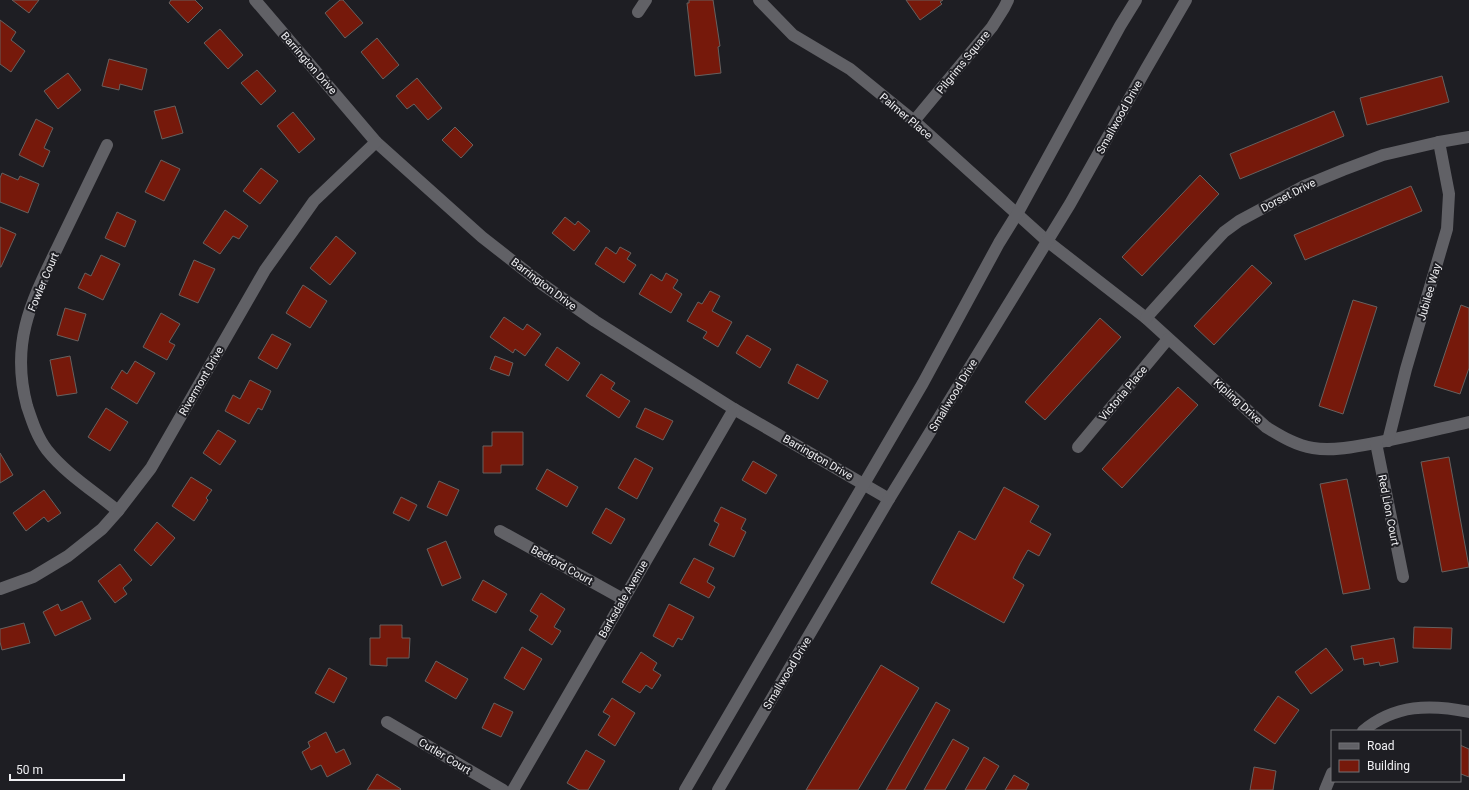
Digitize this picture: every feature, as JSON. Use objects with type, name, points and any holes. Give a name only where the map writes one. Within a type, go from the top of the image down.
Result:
[{"type":"street","name":"Barrington Drive","points":[[255,0],[376,142],[477,232],[542,284],[595,321],[734,409],[889,499]]},
{"type":"street","points":[[638,12],[646,0]]},
{"type":"street","name":"Palmer Place","points":[[759,0],[793,35],[850,69],[914,121],[1047,241]]},
{"type":"street","name":"Pilgrims Square","points":[[914,121],[992,27],[1008,0]]},
{"type":"street","points":[[685,790],[923,383],[1120,26],[1136,0]]},
{"type":"street","name":"Smallwood Drive","points":[[718,790],[889,499],[1070,204],[1186,0]]},
{"type":"street","name":"Dorset Drive","points":[[1146,318],[1208,248],[1224,232],[1239,221],[1304,186],[1383,155],[1439,142],[1469,137]]},
{"type":"street","name":"Rivermont Drive","points":[[0,589],[33,577],[68,556],[102,529],[118,512],[151,468],[266,270],[290,234],[314,202],[376,142]]},
{"type":"street","name":"Jubilee Way","points":[[1382,442],[1406,369],[1447,229],[1449,194],[1439,142]]},
{"type":"street","name":"Fowler Court","points":[[107,145],[32,301],[24,332],[21,353],[21,373],[24,394],[30,416],[37,434],[47,450],[68,470],[118,512]]},
{"type":"street","name":"Kipling Drive","points":[[1047,241],[1146,318],[1266,427],[1298,445],[1325,449],[1344,448],[1382,442],[1469,422]]},
{"type":"street","name":"Victoria Place","points":[[1078,447],[1168,339]]},
{"type":"street","name":"Barksdale Avenue","points":[[512,790],[734,409]]},
{"type":"street","name":"Red Lion Court","points":[[1382,442],[1403,577]]},
{"type":"street","name":"Bedford Court","points":[[500,531],[623,599]]},
{"type":"street","points":[[1365,730],[1386,717],[1405,710],[1423,707],[1445,707],[1469,712]]},
{"type":"street","name":"Cutler Court","points":[[387,722],[503,790]]},
{"type":"street","points":[[1325,790],[1331,775]]},
{"type":"building","points":[[12,0],[39,0],[29,13]]},
{"type":"building","points":[[171,0],[195,0],[203,8],[188,23],[169,3]]},
{"type":"building","points":[[340,0],[343,0],[363,23],[345,38],[325,13]]},
{"type":"building","points":[[689,0],[713,0],[720,46],[718,47],[721,73],[695,76],[687,3],[689,3]]},
{"type":"building","points":[[906,0],[943,0],[940,2],[942,4],[920,20]]},
{"type":"building","points":[[0,20],[16,32],[11,40],[25,51],[11,72],[0,64]]},
{"type":"building","points":[[220,29],[243,55],[228,69],[204,43]]},
{"type":"building","points":[[377,38],[399,65],[383,79],[361,52]]},
{"type":"building","points":[[109,59],[147,69],[142,90],[120,84],[119,90],[102,86]]},
{"type":"building","points":[[257,70],[276,91],[261,105],[241,83]]},
{"type":"building","points":[[68,73],[81,90],[58,109],[44,91]]},
{"type":"building","points":[[1442,76],[1449,102],[1367,125],[1360,98]]},
{"type":"building","points":[[417,78],[442,108],[428,120],[414,104],[407,109],[396,96]]},
{"type":"building","points":[[175,106],[183,133],[162,139],[154,111]]},
{"type":"building","points":[[1334,111],[1344,136],[1240,179],[1230,154]]},
{"type":"building","points":[[293,112],[315,139],[299,153],[277,126]]},
{"type":"building","points":[[36,119],[53,128],[44,148],[50,151],[43,167],[19,155]]},
{"type":"building","points":[[455,127],[473,145],[461,158],[442,140]]},
{"type":"building","points":[[161,160],[180,169],[164,201],[145,192]]},
{"type":"building","points":[[261,168],[278,181],[260,204],[243,191]]},
{"type":"building","points":[[2,173],[18,180],[20,176],[39,184],[28,213],[0,202],[0,178]]},
{"type":"building","points":[[1200,175],[1219,194],[1142,276],[1122,257]]},
{"type":"building","points":[[1411,186],[1422,211],[1305,260],[1294,235]]},
{"type":"building","points":[[225,210],[248,226],[239,239],[233,236],[220,254],[203,243]]},
{"type":"building","points":[[117,212],[136,221],[125,247],[105,238]]},
{"type":"building","points":[[565,217],[575,225],[578,221],[590,231],[574,251],[552,233]]},
{"type":"building","points":[[0,227],[16,234],[1,267],[0,267]]},
{"type":"building","points":[[336,236],[356,253],[330,285],[310,268]]},
{"type":"building","points":[[606,247],[616,254],[620,247],[631,253],[627,259],[636,265],[624,283],[595,264]]},
{"type":"building","points":[[101,255],[120,264],[103,300],[78,288],[85,273],[91,276]]},
{"type":"building","points":[[194,260],[215,269],[198,303],[179,295]]},
{"type":"building","points":[[1252,265],[1272,283],[1214,345],[1194,326]]},
{"type":"building","points":[[666,273],[678,280],[673,288],[682,294],[671,313],[639,294],[651,274],[662,281]]},
{"type":"building","points":[[303,285],[327,301],[310,328],[286,313]]},
{"type":"building","points":[[710,291],[720,296],[712,311],[732,322],[718,347],[703,338],[707,332],[687,321],[698,302],[702,304]]},
{"type":"building","points":[[1353,300],[1377,307],[1343,414],[1319,406]]},
{"type":"building","points":[[1461,305],[1469,308],[1469,368],[1460,394],[1434,386]]},
{"type":"building","points":[[65,308],[86,314],[78,341],[57,335]]},
{"type":"building","points":[[161,313],[180,324],[169,342],[175,345],[167,360],[143,347]]},
{"type":"building","points":[[504,317],[523,330],[527,324],[541,334],[525,356],[515,349],[513,353],[490,337]]},
{"type":"building","points":[[1100,318],[1121,337],[1045,420],[1025,402]]},
{"type":"building","points":[[272,334],[291,344],[277,369],[258,358]]},
{"type":"building","points":[[747,335],[771,349],[760,368],[736,353]]},
{"type":"building","points":[[557,347],[580,363],[568,381],[545,365]]},
{"type":"building","points":[[70,356],[77,393],[57,396],[50,360]]},
{"type":"building","points":[[495,356],[513,363],[509,376],[490,369]]},
{"type":"building","points":[[135,361],[155,373],[137,404],[111,388],[122,370],[127,374]]},
{"type":"building","points":[[797,364],[828,381],[818,399],[788,383]]},
{"type":"building","points":[[601,374],[615,383],[611,389],[630,401],[619,418],[586,396]]},
{"type":"building","points":[[250,380],[271,391],[262,410],[258,408],[249,424],[225,411],[233,395],[240,399]]},
{"type":"building","points":[[1178,387],[1198,405],[1122,488],[1102,469]]},
{"type":"building","points":[[106,408],[128,422],[110,451],[88,437]]},
{"type":"building","points":[[645,408],[673,421],[663,440],[636,427]]},
{"type":"building","points":[[218,430],[236,441],[220,465],[203,453]]},
{"type":"building","points":[[492,432],[523,432],[523,465],[501,465],[501,473],[483,473],[483,446],[492,446]]},
{"type":"building","points":[[0,453],[13,475],[0,483]]},
{"type":"building","points":[[1449,457],[1469,567],[1442,572],[1421,462]]},
{"type":"building","points":[[635,458],[653,468],[637,499],[618,488]]},
{"type":"building","points":[[753,461],[777,475],[766,494],[742,480]]},
{"type":"building","points":[[547,469],[578,487],[567,507],[536,489]]},
{"type":"building","points":[[191,477],[212,490],[206,498],[208,500],[194,521],[172,506]]},
{"type":"building","points":[[1347,479],[1370,589],[1343,594],[1320,484]]},
{"type":"building","points":[[439,481],[459,490],[447,516],[427,507]]},
{"type":"building","points":[[1004,487],[1039,506],[1030,522],[1051,534],[1039,556],[1028,550],[1020,564],[1013,578],[1024,585],[1004,623],[931,583],[959,531],[975,540]]},
{"type":"building","points":[[44,490],[61,513],[48,522],[44,517],[26,531],[13,513]]},
{"type":"building","points":[[401,497],[417,505],[409,521],[393,513]]},
{"type":"building","points":[[721,507],[746,519],[741,529],[746,532],[734,557],[709,545],[719,524],[714,521]]},
{"type":"building","points":[[606,508],[625,519],[611,544],[592,533]]},
{"type":"building","points":[[157,522],[175,538],[151,566],[134,550]]},
{"type":"building","points":[[446,541],[461,578],[442,586],[427,549]]},
{"type":"building","points":[[694,558],[714,568],[707,582],[715,587],[709,598],[680,583]]},
{"type":"building","points":[[120,564],[132,580],[123,588],[127,594],[115,603],[98,581]]},
{"type":"building","points":[[483,580],[507,594],[496,613],[472,600]]},
{"type":"building","points":[[541,593],[565,609],[554,627],[561,631],[552,645],[529,630],[538,616],[530,611]]},
{"type":"building","points":[[82,601],[91,619],[55,636],[43,612],[58,604],[61,611]]},
{"type":"building","points":[[669,604],[694,617],[682,640],[678,638],[673,647],[653,636]]},
{"type":"building","points":[[24,623],[30,643],[2,650],[0,642],[0,629]]},
{"type":"building","points":[[380,625],[402,625],[402,638],[410,638],[409,658],[387,658],[387,666],[370,665],[370,638],[380,638]]},
{"type":"building","points":[[1414,627],[1452,628],[1451,649],[1413,648]]},
{"type":"building","points":[[1394,638],[1398,662],[1380,666],[1379,662],[1364,665],[1363,658],[1354,660],[1351,646]]},
{"type":"building","points":[[522,647],[542,659],[524,690],[504,678]]},
{"type":"building","points":[[1326,648],[1343,670],[1311,694],[1295,672]]},
{"type":"building","points":[[641,652],[657,663],[653,670],[661,675],[652,689],[646,685],[640,693],[622,682]]},
{"type":"building","points":[[436,661],[468,679],[456,699],[425,681]]},
{"type":"building","points":[[881,665],[919,688],[858,790],[806,790]]},
{"type":"building","points":[[329,668],[347,678],[334,703],[315,693]]},
{"type":"building","points":[[1278,696],[1299,710],[1275,744],[1254,730]]},
{"type":"building","points":[[612,698],[635,713],[615,746],[598,735],[610,716],[603,712]]},
{"type":"building","points":[[936,702],[950,710],[905,790],[886,790]]},
{"type":"building","points":[[494,703],[513,712],[501,737],[482,728]]},
{"type":"building","points":[[326,732],[336,753],[344,749],[351,764],[327,777],[321,765],[311,770],[302,752],[310,747],[308,742]]},
{"type":"building","points":[[953,739],[969,748],[945,790],[924,790]]},
{"type":"building","points":[[1461,745],[1469,749],[1469,777],[1461,774]]},
{"type":"building","points":[[586,750],[605,761],[588,790],[579,790],[567,783]]},
{"type":"building","points":[[984,757],[999,766],[985,790],[965,790]]},
{"type":"building","points":[[1254,767],[1276,771],[1273,790],[1250,790]]},
{"type":"building","points":[[377,774],[401,789],[367,790]]},
{"type":"building","points":[[1014,775],[1029,784],[1026,790],[1005,790]]}]
